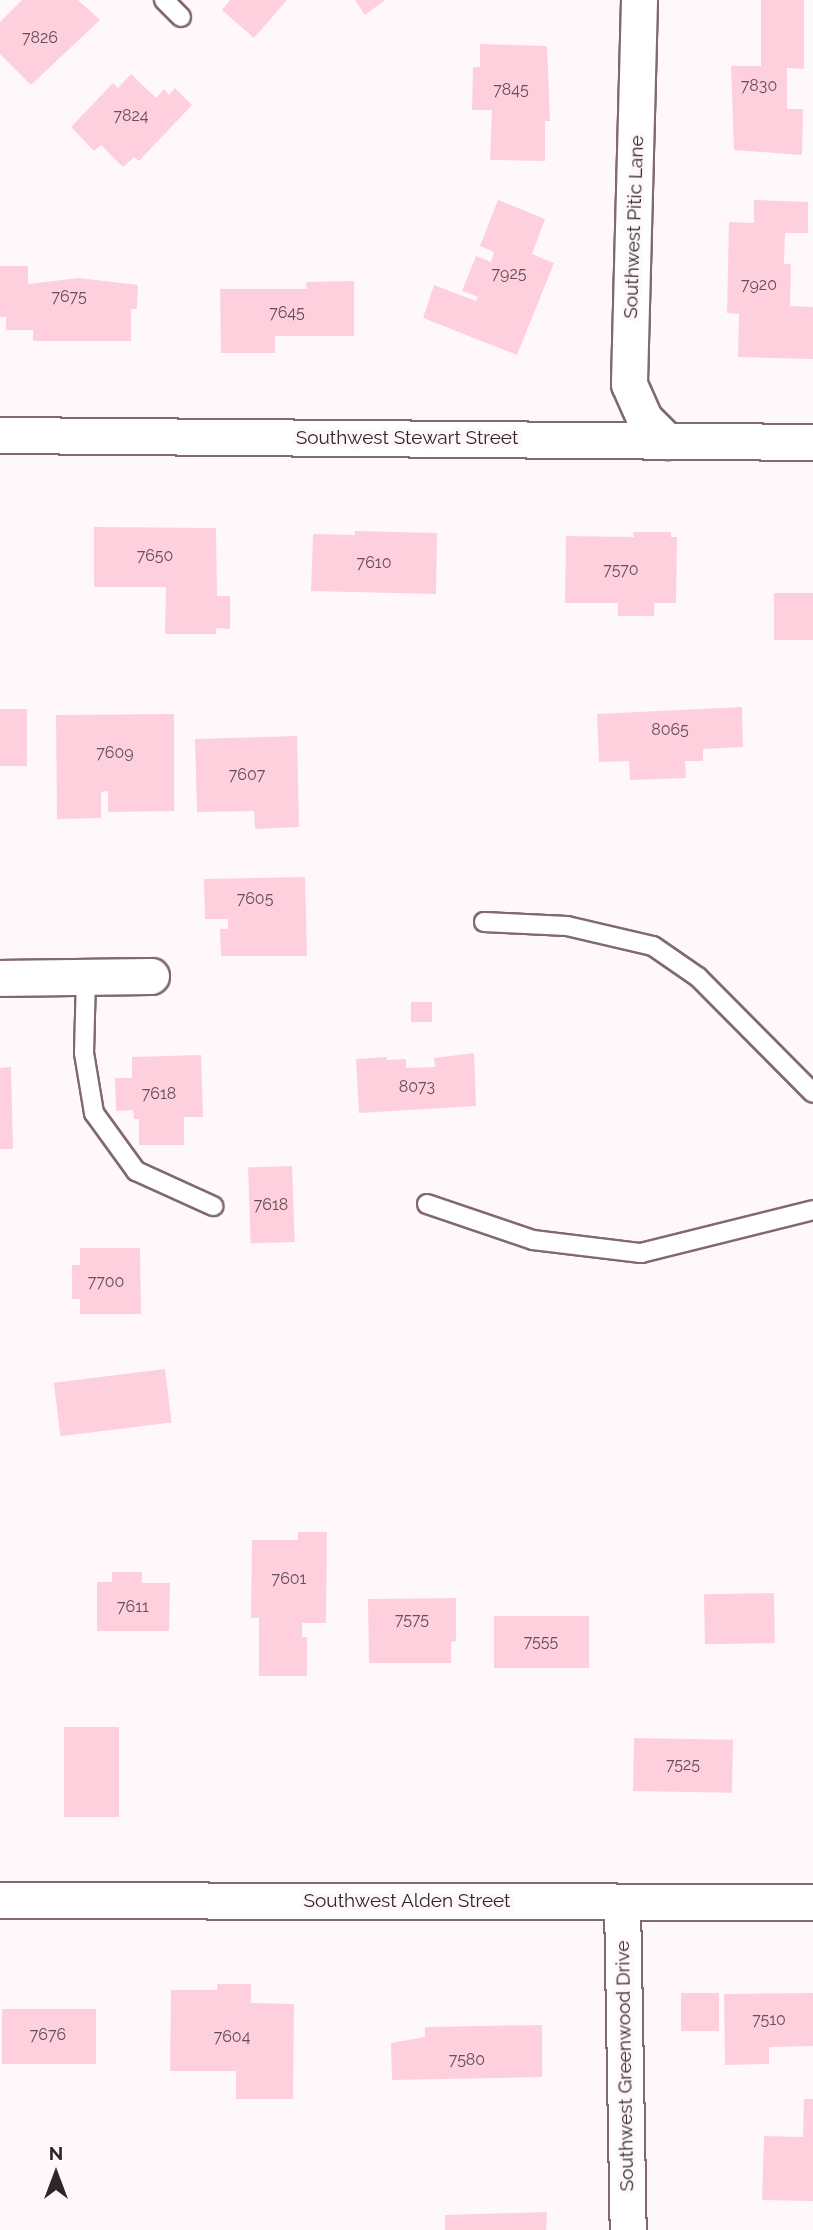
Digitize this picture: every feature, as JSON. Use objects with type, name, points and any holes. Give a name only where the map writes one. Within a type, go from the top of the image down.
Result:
[{"type":"street","name":"Southwest Pitic Lane","points":[[639,0],[629,384],[644,418],[667,441]]},
{"type":"street","name":"Southwest Stewart Street","points":[[0,435],[813,442]]},
{"type":"street","points":[[0,978],[151,976]]},
{"type":"street","name":"Southwest Alden Street","points":[[0,1900],[813,1902]]},
{"type":"street","name":"Southwest Greenwood Drive","points":[[622,1902],[628,2230]]},
{"type":"lane","points":[[164,0],[181,18]]},
{"type":"lane","points":[[484,922],[567,926],[653,946],[698,977],[813,1093]]},
{"type":"lane","points":[[86,977],[84,1053],[94,1112],[136,1171],[213,1206]]},
{"type":"lane","points":[[427,1204],[533,1240],[641,1253],[813,1210]]},
{"type":"building","points":[[22,0],[78,0],[100,20],[31,85],[0,54],[0,22]]},
{"type":"building","points":[[230,0],[287,0],[254,38],[222,10]]},
{"type":"building","points":[[355,0],[385,0],[365,15]]},
{"type":"building","points":[[761,0],[804,0],[804,69],[787,68],[787,109],[803,109],[802,155],[734,150],[731,66],[761,66]]},
{"type":"building","points":[[480,44],[547,46],[550,121],[545,121],[545,161],[490,160],[492,110],[472,110],[473,67],[480,67]]},
{"type":"building","points":[[131,74],[156,98],[164,89],[169,95],[175,88],[192,105],[139,161],[134,157],[123,167],[101,145],[94,151],[71,127],[113,83],[118,88]]},
{"type":"building","points":[[498,200],[545,219],[532,254],[554,263],[517,355],[423,318],[434,285],[476,301],[478,297],[462,291],[476,256],[491,262],[494,252],[480,246]]},
{"type":"building","points":[[754,200],[808,202],[808,233],[785,233],[784,264],[791,264],[790,306],[813,307],[813,359],[738,357],[739,314],[727,313],[729,222],[754,223]]},
{"type":"building","points":[[0,266],[28,266],[28,284],[79,278],[138,285],[137,309],[131,309],[131,341],[33,341],[33,330],[6,330],[6,317],[0,317]]},
{"type":"building","points":[[354,281],[354,336],[275,336],[275,353],[221,353],[220,289],[307,289],[306,282]]},
{"type":"building","points":[[94,527],[216,528],[217,596],[230,596],[230,629],[216,628],[216,634],[165,634],[166,587],[94,587]]},
{"type":"building","points":[[355,531],[437,533],[436,594],[311,591],[313,534],[355,535]]},
{"type":"building","points":[[633,532],[671,532],[671,537],[677,537],[676,603],[654,603],[654,616],[618,616],[618,603],[565,603],[566,536],[634,537]]},
{"type":"building","points":[[774,593],[813,593],[813,640],[774,640]]},
{"type":"building","points":[[742,707],[743,747],[703,749],[703,761],[685,761],[686,778],[630,780],[629,761],[599,762],[597,714]]},
{"type":"building","points":[[0,709],[27,709],[27,766],[0,766]]},
{"type":"building","points":[[174,714],[174,811],[108,812],[108,791],[101,792],[101,818],[57,819],[56,715]]},
{"type":"building","points":[[297,736],[299,827],[255,829],[254,811],[197,812],[195,739]]},
{"type":"building","points":[[305,877],[307,956],[221,956],[220,929],[228,929],[228,919],[205,919],[204,879]]},
{"type":"building","points":[[411,1002],[432,1002],[432,1022],[411,1022]]},
{"type":"building","points":[[474,1053],[476,1106],[359,1113],[356,1059],[387,1057],[387,1060],[406,1059],[406,1068],[435,1067],[434,1058]]},
{"type":"building","points":[[201,1055],[203,1117],[184,1117],[184,1145],[139,1145],[139,1119],[134,1119],[133,1110],[116,1111],[115,1078],[132,1078],[132,1057]]},
{"type":"building","points":[[11,1067],[13,1149],[0,1149],[0,1068]]},
{"type":"building","points":[[292,1166],[295,1242],[251,1243],[248,1168]]},
{"type":"building","points":[[80,1248],[140,1248],[141,1314],[80,1314],[80,1299],[72,1299],[72,1265],[80,1265]]},
{"type":"building","points":[[165,1369],[172,1423],[60,1436],[54,1383]]},
{"type":"building","points":[[298,1532],[327,1532],[326,1623],[302,1623],[302,1637],[307,1637],[307,1676],[259,1676],[259,1618],[251,1618],[252,1540],[298,1540]]},
{"type":"building","points":[[112,1572],[142,1572],[142,1583],[170,1583],[169,1631],[97,1631],[97,1582],[112,1582]]},
{"type":"building","points":[[774,1593],[775,1643],[705,1644],[704,1594]]},
{"type":"building","points":[[456,1598],[456,1641],[451,1642],[451,1663],[369,1663],[368,1599]]},
{"type":"building","points":[[494,1616],[589,1616],[589,1668],[494,1668]]},
{"type":"building","points":[[64,1727],[119,1727],[119,1817],[64,1817]]},
{"type":"building","points":[[634,1738],[733,1740],[732,1793],[633,1791]]},
{"type":"building","points":[[217,1984],[251,1984],[251,2003],[294,2004],[293,2099],[236,2099],[236,2071],[170,2071],[171,1990],[217,1990]]},
{"type":"building","points":[[681,1993],[719,1993],[719,2031],[681,2031]]},
{"type":"building","points":[[813,1993],[813,2046],[769,2047],[769,2064],[725,2065],[724,1994]]},
{"type":"building","points":[[2,2009],[96,2009],[96,2064],[2,2064]]},
{"type":"building","points":[[542,2025],[542,2077],[392,2080],[391,2043],[425,2037],[425,2027]]},
{"type":"building","points":[[804,2099],[813,2099],[813,2201],[762,2200],[764,2136],[803,2137]]},
{"type":"building","points":[[547,2212],[546,2230],[445,2230],[445,2215]]}]
